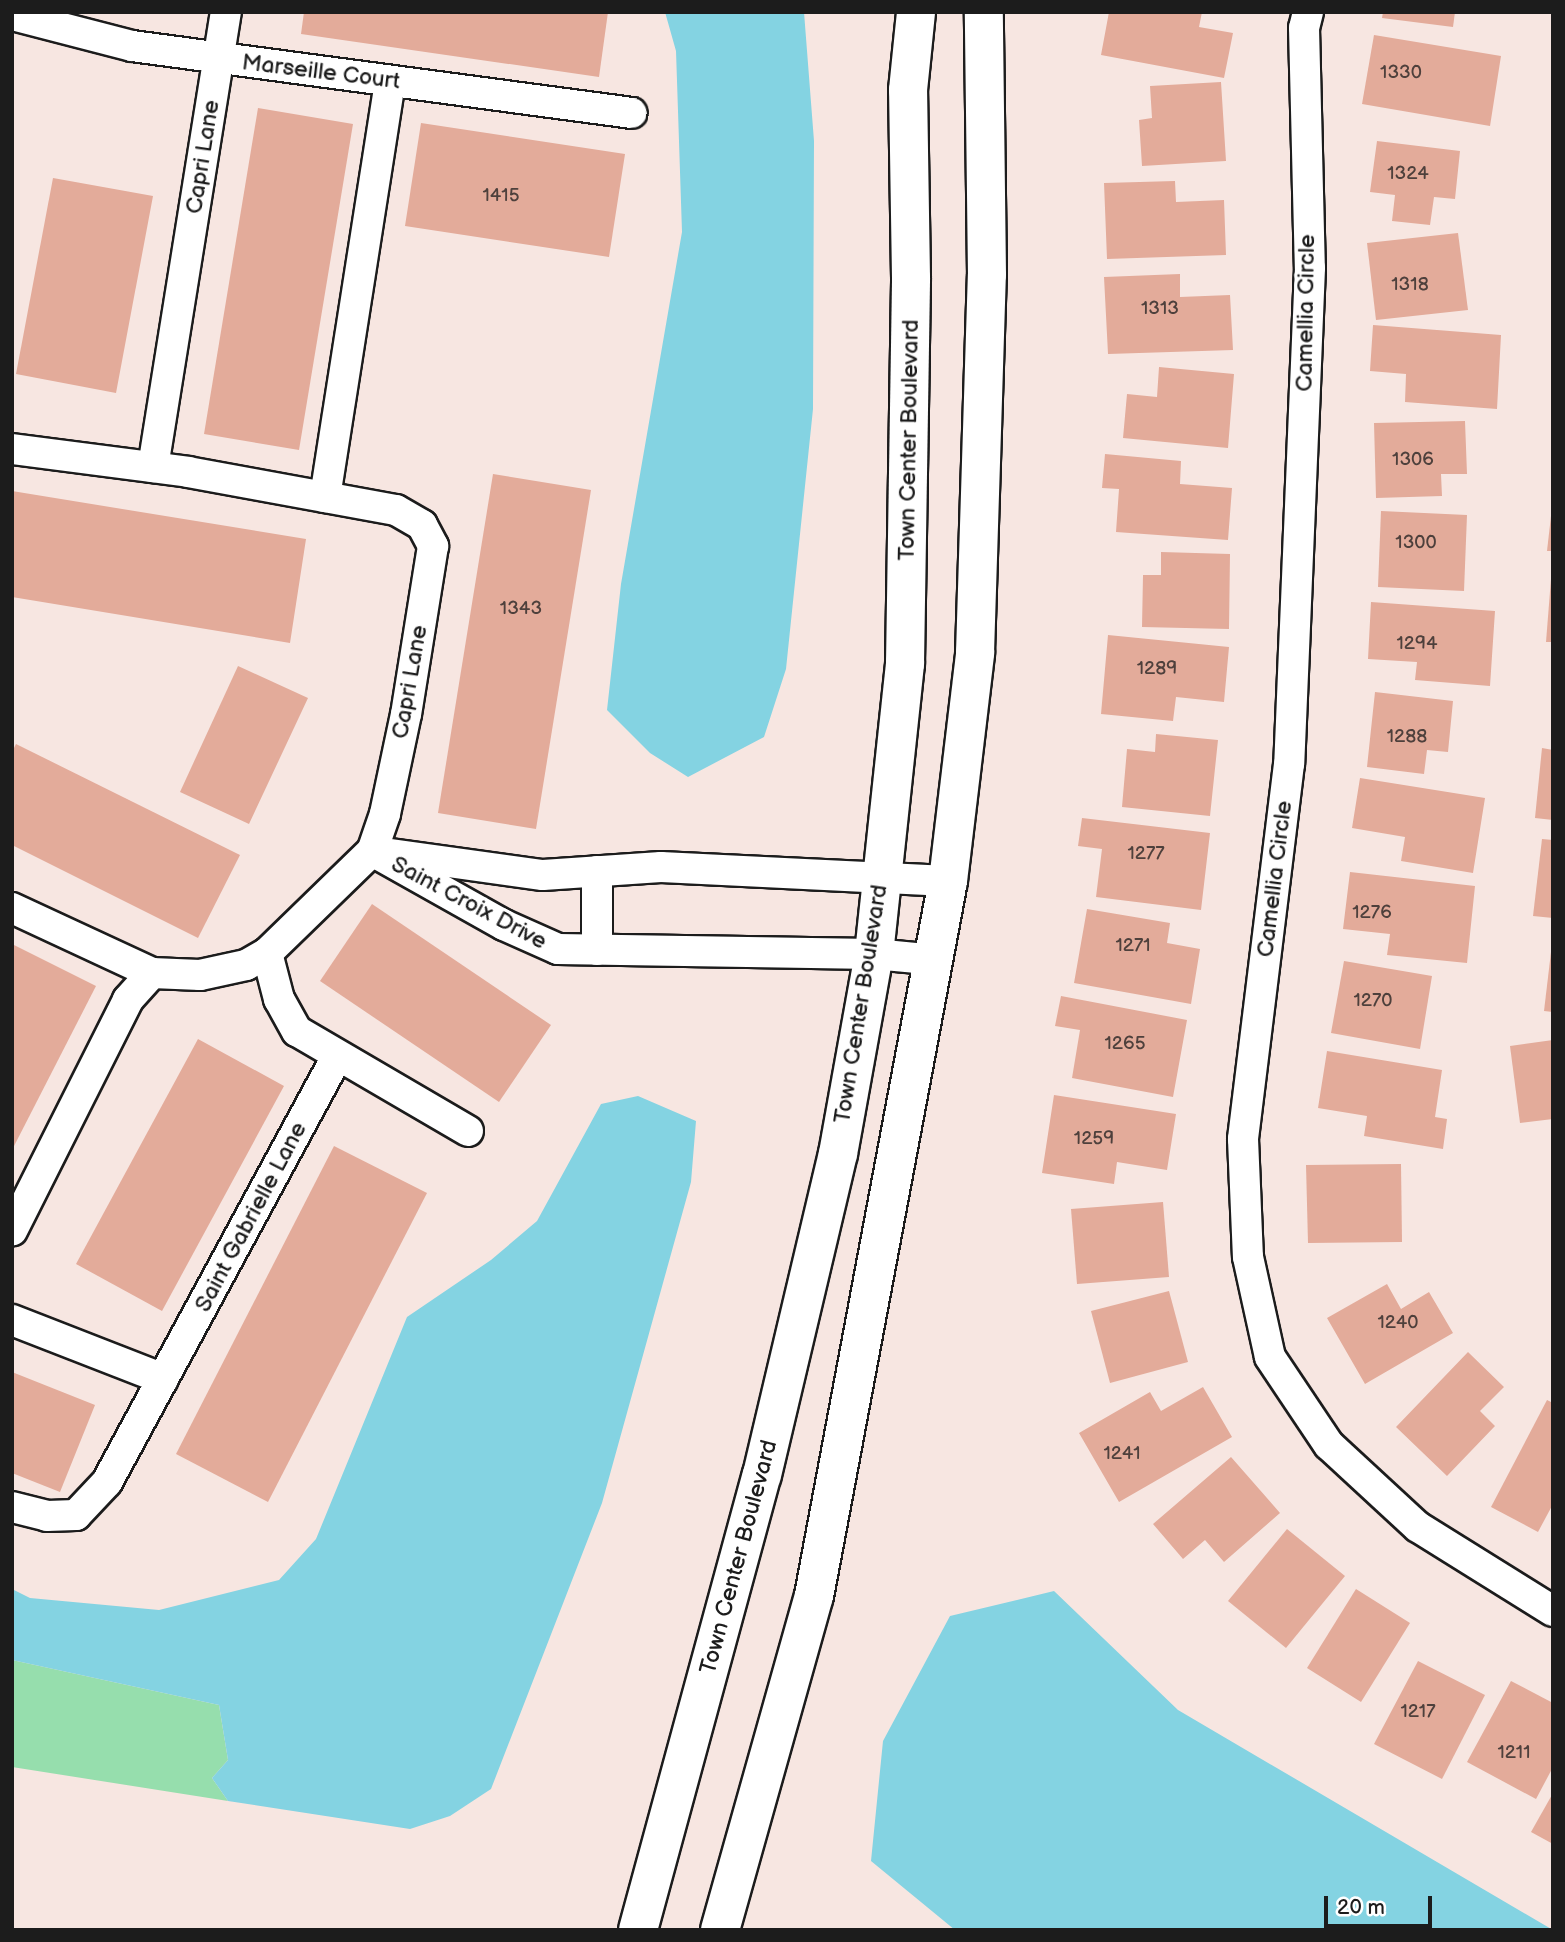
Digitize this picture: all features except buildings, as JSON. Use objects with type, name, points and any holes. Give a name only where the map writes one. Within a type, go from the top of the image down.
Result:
[{"type":"street","name":"Capri Lane","points":[[153,467],[226,12]]},
{"type":"street","points":[[898,12],[908,90]]},
{"type":"street","name":"Town Center Boulevard","points":[[638,1930],[762,1475],[838,1154],[874,954],[905,664],[911,278],[908,90],[916,12]]},
{"type":"street","points":[[720,1930],[814,1596],[936,960],[948,881],[975,653],[987,275],[984,12]]},
{"type":"street","name":"Camellia Circle","points":[[1308,12],[1304,28],[1310,268],[1289,764],[1242,1139],[1248,1257],[1270,1357],[1329,1445],[1419,1527],[1553,1611]]},
{"type":"street","name":"Marseille Court","points":[[12,15],[132,46],[219,60],[632,113]]},
{"type":"street","points":[[325,497],[390,81]]},
{"type":"street","name":"Capri Lane","points":[[12,449],[153,467],[396,510],[422,525],[433,546],[406,714],[385,814],[372,851],[267,953],[246,965],[200,975],[152,973],[12,908]]},
{"type":"street","name":"Saint Croix Drive","points":[[372,851],[542,875],[661,867],[880,880],[948,881]]},
{"type":"street","name":"Saint Croix Drive","points":[[372,851],[504,925],[558,949],[874,954],[936,960]]},
{"type":"street","points":[[597,871],[597,950]]},
{"type":"street","points":[[267,953],[279,999],[297,1031],[468,1131]]},
{"type":"street","points":[[12,1231],[128,1000],[152,973]]},
{"type":"street","name":"Saint Gabrielle Lane","points":[[12,1507],[47,1516],[76,1515],[107,1482],[338,1055]]},
{"type":"street","points":[[12,1320],[163,1378]]},
{"type":"green space","points":[[12,1660],[219,1705],[228,1760],[212,1778],[228,1801],[12,1767]]},
{"type":"water","points":[[665,12],[804,12],[814,141],[813,409],[786,669],[764,737],[688,777],[650,753],[607,710],[621,584],[682,232],[676,51]]},
{"type":"water","points":[[638,1096],[696,1121],[691,1182],[602,1503],[491,1789],[450,1816],[410,1829],[228,1801],[212,1778],[228,1760],[219,1705],[12,1660],[12,1589],[30,1598],[159,1610],[279,1580],[316,1539],[407,1317],[491,1260],[537,1221],[601,1104]]},
{"type":"water","points":[[1054,1591],[1178,1710],[1553,1930],[955,1930],[871,1861],[883,1741],[950,1616]]}]
